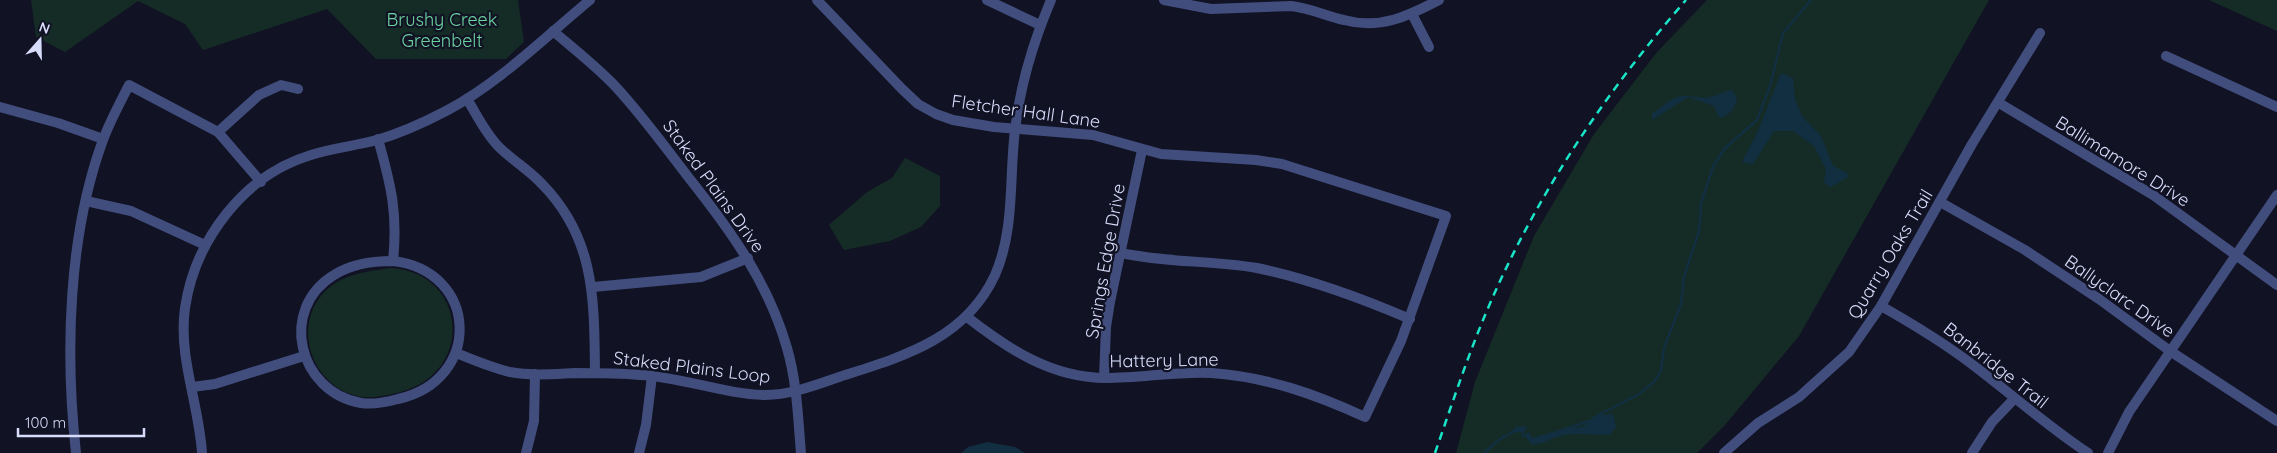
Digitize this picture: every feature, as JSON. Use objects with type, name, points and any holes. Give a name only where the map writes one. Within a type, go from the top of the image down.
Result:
[{"type":"street","points":[[202,453],[201,429],[185,353],[185,308],[192,279],[205,245],[230,210],[261,182],[285,166],[310,155],[378,140],[428,120],[467,99],[590,0]]},
{"type":"street","name":"Fletcher Hall Lane","points":[[817,0],[918,104],[953,120],[1093,135],[1142,150],[1181,156],[1256,160],[1282,164],[1446,216]]},
{"type":"street","points":[[986,0],[1040,25]]},
{"type":"street","name":"Staked Plains Loop","points":[[456,353],[509,372],[652,376],[753,394],[774,395],[796,391],[920,349],[943,337],[967,317],[993,278],[1004,252],[1008,224],[1015,128],[1040,25],[1051,0]]},
{"type":"street","points":[[1164,0],[1191,3],[1211,9],[1304,4],[1344,20],[1367,24],[1387,23],[1412,14],[1439,0]]},
{"type":"street","points":[[1412,14],[1428,47]]},
{"type":"street","name":"Staked Plains Drive","points":[[552,31],[595,66],[636,110],[725,224],[748,258],[770,300],[782,332],[796,391],[801,453]]},
{"type":"street","name":"Quarry Oaks Trail","points":[[1724,453],[1758,423],[1798,397],[1849,352],[1881,306],[2040,33]]},
{"type":"street","points":[[2166,56],[2277,107]]},
{"type":"street","points":[[76,453],[71,320],[76,258],[86,201],[103,139],[129,85],[218,132],[261,182]]},
{"type":"street","points":[[218,132],[246,104],[263,92],[281,85],[298,89]]},
{"type":"street","points":[[467,99],[494,141],[542,183],[565,212],[582,249],[593,287],[595,373]]},
{"type":"street","name":"Ballimamore Drive","points":[[1998,103],[2153,195],[2234,256],[2277,285]]},
{"type":"street","points":[[0,107],[58,123],[103,139]]},
{"type":"street","points":[[378,140],[394,199],[396,214],[393,261]]},
{"type":"street","name":"Springs Edge Drive","points":[[1104,378],[1106,327],[1142,150]]},
{"type":"street","points":[[2108,453],[2129,412],[2277,195]]},
{"type":"street","points":[[86,201],[131,211],[205,245]]},
{"type":"street","name":"Ballyclarc Drive","points":[[1940,202],[2025,250],[2099,299],[2170,351],[2277,421]]},
{"type":"street","name":"Hattery Lane","points":[[967,317],[1009,348],[1028,359],[1068,373],[1104,378],[1186,373],[1238,376],[1292,387],[1321,397],[1365,417],[1410,319],[1446,216]]},
{"type":"street","points":[[1121,253],[1150,260],[1205,262],[1258,268],[1350,295],[1410,319]]},
{"type":"street","points":[[593,287],[701,277],[748,258]]},
{"type":"street","points":[[407,262],[430,272],[451,294],[460,321],[460,339],[456,353],[446,373],[428,388],[403,398],[374,404],[362,404],[346,399],[330,390],[315,376],[304,356],[302,342],[303,322],[309,302],[317,289],[334,275],[345,269],[371,263],[407,262]]},
{"type":"street","name":"Banbridge Trail","points":[[1881,306],[1916,326],[1969,362],[2047,426],[2088,453]]},
{"type":"street","points":[[192,387],[215,384],[304,356]]},
{"type":"street","points":[[526,453],[534,421],[536,374]]},
{"type":"street","points":[[639,453],[646,425],[652,376]]},
{"type":"street","points":[[1972,453],[1992,422],[2014,399]]},
{"type":"green space","name":"Brushy Creek Greenbelt","points":[[31,0],[518,0],[524,42],[506,59],[376,59],[327,9],[203,50],[185,24],[138,1],[65,52],[36,37]]},
{"type":"green space","points":[[1707,0],[1989,0],[1799,336],[1725,425],[1697,453],[1456,453],[1475,382],[1534,236],[1594,134],[1657,52]]},
{"type":"green space","points":[[2209,0],[2277,0],[2277,31]]},
{"type":"green space","points":[[905,158],[940,176],[940,206],[921,227],[890,241],[844,250],[829,225],[867,192],[892,178]]},
{"type":"green space","points":[[391,268],[417,274],[436,287],[448,305],[453,326],[450,348],[439,368],[420,384],[392,394],[362,397],[344,391],[330,381],[318,368],[311,352],[308,335],[310,317],[317,301],[337,282],[359,273]]},
{"type":"water","points":[[1781,73],[1793,78],[1795,99],[1802,116],[1821,136],[1833,166],[1847,173],[1848,177],[1831,187],[1824,183],[1826,169],[1814,146],[1793,131],[1774,131],[1753,164],[1742,162],[1758,131]]},
{"type":"water","points":[[1732,90],[1737,98],[1735,105],[1722,118],[1718,116],[1714,106],[1688,97],[1652,120],[1652,113],[1675,98],[1684,96],[1710,97]]},
{"type":"water","points":[[1613,414],[1616,427],[1610,435],[1570,434],[1542,443],[1531,444],[1526,437],[1521,436],[1522,432],[1509,433],[1516,427],[1527,426],[1523,435],[1529,432],[1532,438],[1562,429],[1583,427],[1594,416]]},
{"type":"water","points":[[987,442],[1015,447],[1025,453],[961,453],[968,447]]},
{"type":"waterway","points":[[1595,417],[1639,394],[1655,381],[1661,370],[1664,348],[1681,304],[1684,277],[1699,231],[1701,203],[1713,167],[1724,149],[1757,120],[1770,86],[1783,33],[1811,0]]},
{"type":"waterway","points":[[1563,430],[1589,421]]},
{"type":"waterway","points":[[1484,453],[1500,439],[1513,432]]},
{"type":"railway","points":[[1435,453],[1481,325],[1521,238],[1570,154],[1597,114],[1625,75],[1686,0]]}]
